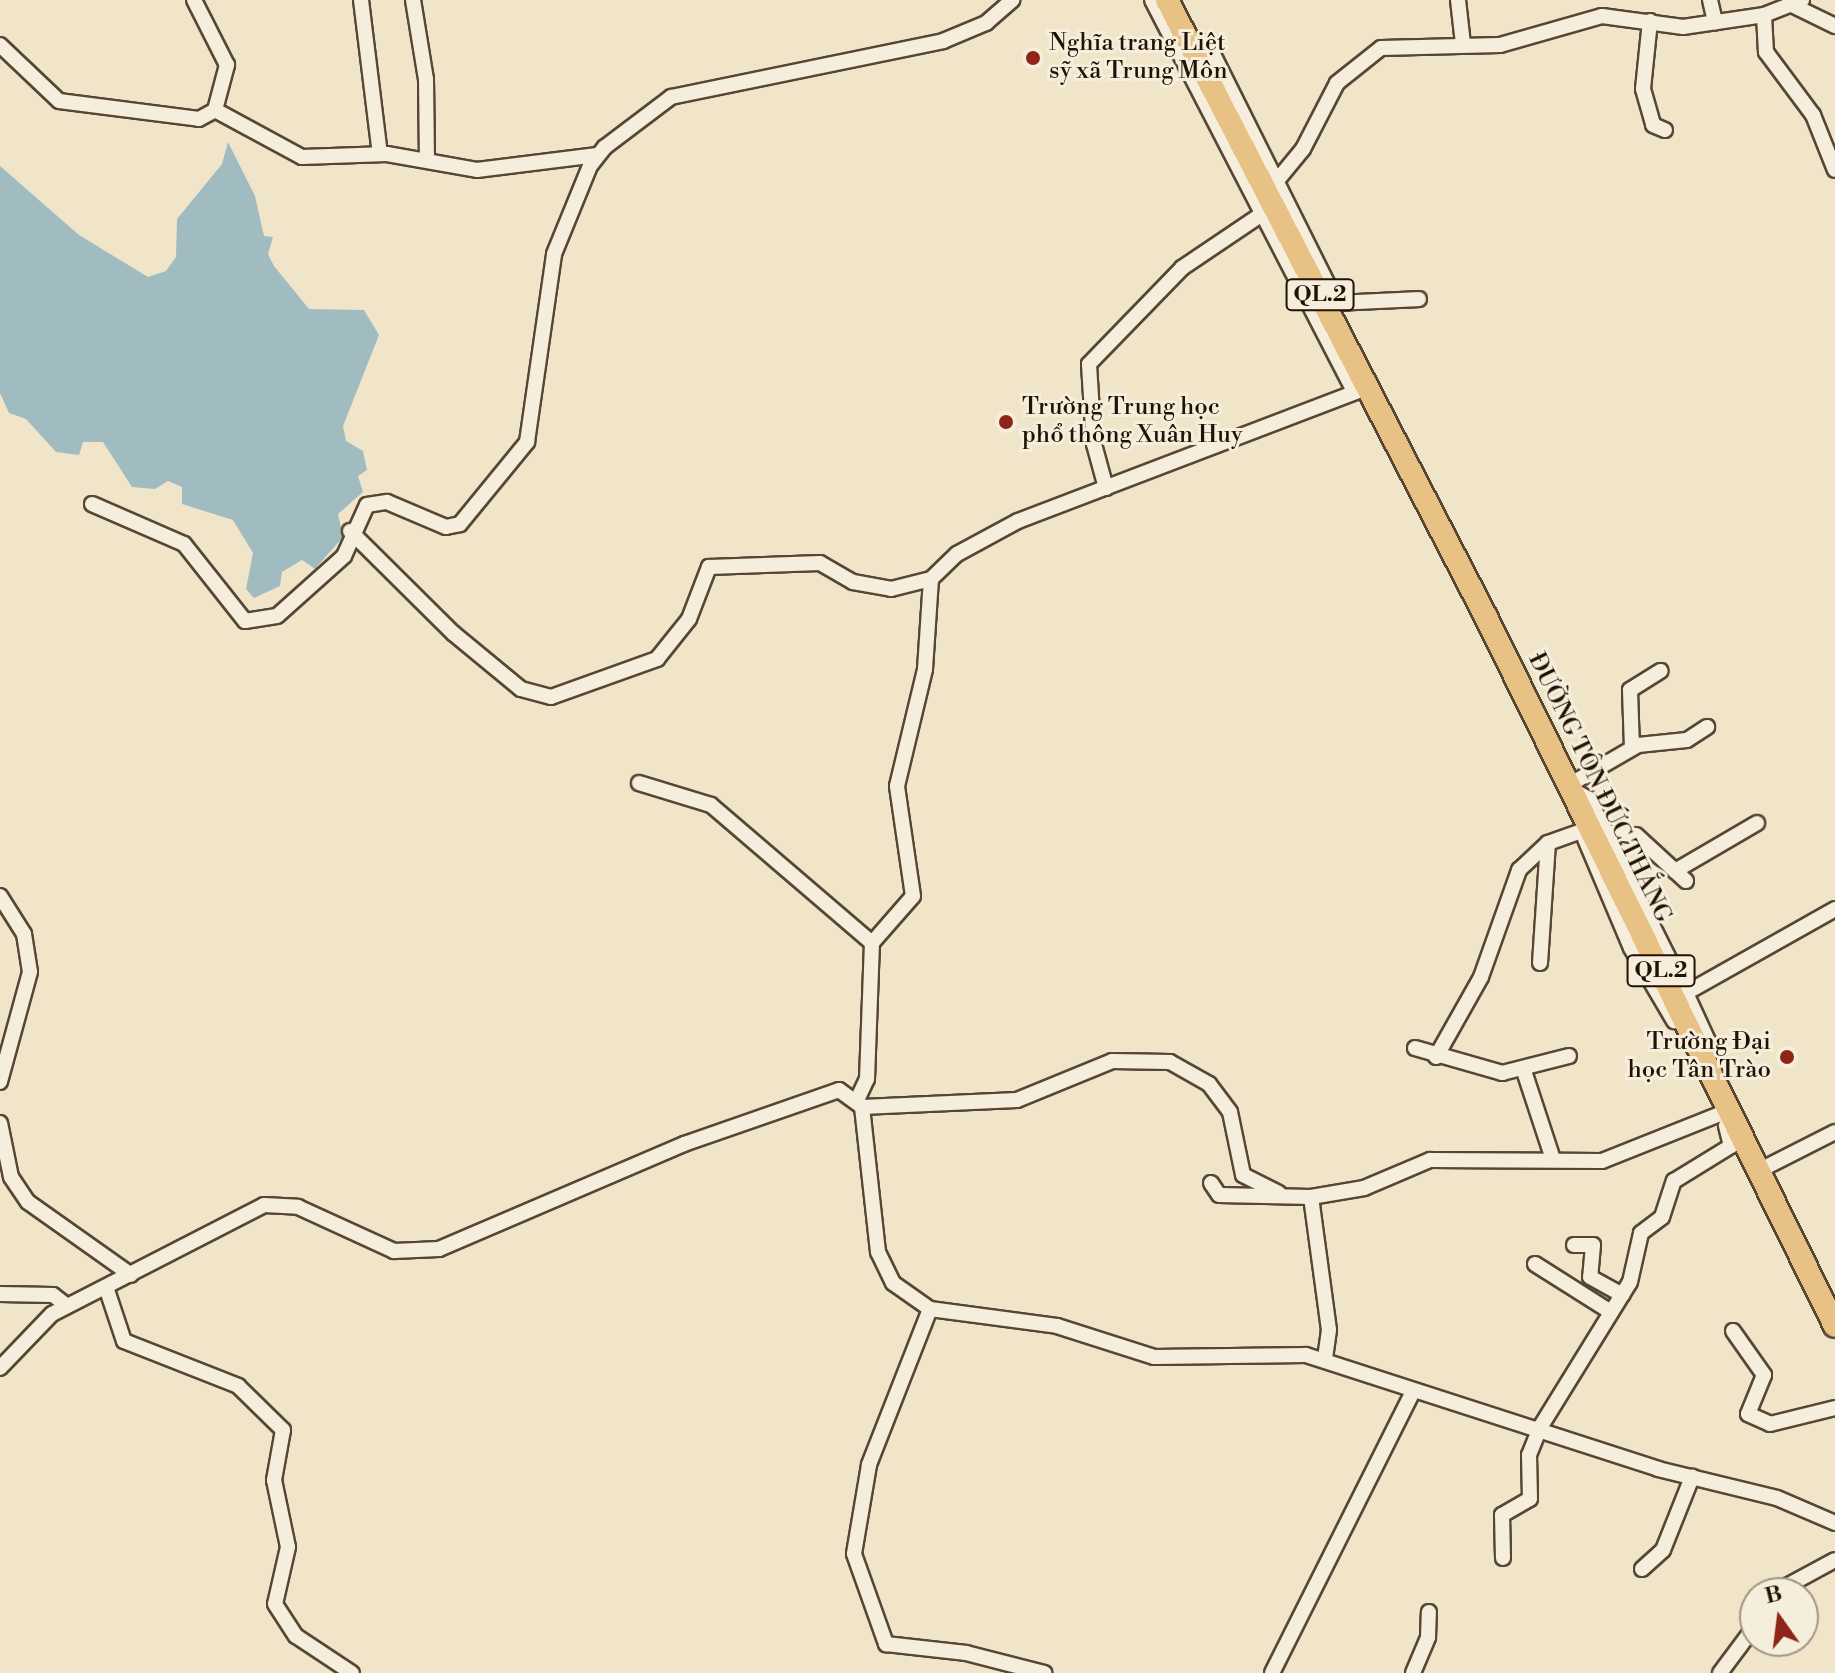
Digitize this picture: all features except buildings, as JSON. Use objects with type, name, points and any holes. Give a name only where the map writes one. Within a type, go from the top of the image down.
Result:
[{"type":"highway","name":"QL.2","points":[[1167,0],[1269,196],[1360,390]]},
{"type":"highway","name":"ĐƯỜNG TÔN ĐỨC THẮNG","points":[[1360,390],[1486,617],[1592,830],[1695,1050],[1835,1326]]},
{"type":"street","points":[[0,45],[59,101],[199,119],[215,110],[227,65],[194,0]]},
{"type":"street","points":[[361,0],[380,154]]},
{"type":"street","points":[[413,0],[426,79],[427,159]]},
{"type":"street","points":[[92,504],[184,544],[245,621],[277,616],[344,556],[359,512],[375,502],[446,527],[460,524],[521,453],[554,254],[597,155],[671,97],[943,41],[986,23],[1012,0]]},
{"type":"street","points":[[1152,0],[1269,196],[1339,305],[1419,299]]},
{"type":"street","points":[[1458,0],[1463,44]]},
{"type":"street","points":[[1710,0],[1715,22]]},
{"type":"street","points":[[1106,488],[1094,444],[1089,364],[1182,268],[1269,196],[1303,149],[1337,83],[1362,59],[1395,43],[1500,45],[1632,9],[1650,21],[1715,22],[1764,15],[1798,3],[1835,26]]},
{"type":"street","points":[[1764,15],[1766,52],[1813,115],[1835,170]]},
{"type":"street","points":[[1650,21],[1643,89],[1653,125],[1665,130]]},
{"type":"street","points":[[1207,42],[1269,196]]},
{"type":"street","points":[[215,110],[291,154],[380,154],[427,159],[477,170],[597,155]]},
{"type":"street","points":[[350,531],[453,633],[521,689],[551,697],[657,659],[689,619],[709,567],[820,563],[853,582],[891,589],[931,579],[989,535],[1360,390]]},
{"type":"street","points":[[931,579],[925,669],[897,786],[913,896],[872,943],[867,1079],[860,1103],[874,1242],[893,1283],[930,1309],[1057,1326],[1154,1357],[1325,1360],[1358,1378],[1541,1426],[1692,1477],[1777,1498],[1835,1523]]},
{"type":"street","points":[[1632,748],[1630,690],[1660,671]]},
{"type":"street","points":[[1570,787],[1632,748],[1687,740],[1707,727]]},
{"type":"street","points":[[1503,1558],[1502,1515],[1530,1499],[1529,1455],[1541,1426],[1635,1271],[1641,1233],[1662,1217],[1674,1181],[1731,1146],[1695,1050],[1592,830],[1547,764]]},
{"type":"street","points":[[639,783],[711,805],[872,943]]},
{"type":"street","points":[[1436,1057],[1481,977],[1508,886],[1548,843],[1592,830],[1636,835],[1680,876],[1757,823]]},
{"type":"street","points":[[1592,830],[1635,920],[1686,993],[1708,1041],[1695,1050]]},
{"type":"street","points":[[1540,963],[1548,843]]},
{"type":"street","points":[[0,896],[24,934],[30,972],[0,1082]]},
{"type":"street","points":[[1686,993],[1835,909]]},
{"type":"street","points":[[1415,1048],[1490,1072],[1524,1071],[1569,1056]]},
{"type":"street","points":[[0,1368],[28,1333],[66,1305],[131,1275],[242,1213],[282,1203],[394,1251],[439,1249],[684,1144],[832,1091],[860,1103],[1017,1100],[1112,1061],[1170,1062],[1209,1084],[1230,1112],[1243,1175],[1287,1196]]},
{"type":"street","points":[[1524,1071],[1553,1159]]},
{"type":"street","points":[[1211,1183],[1219,1195],[1311,1197],[1364,1188],[1430,1160],[1602,1161],[1720,1114]]},
{"type":"street","points":[[0,1123],[11,1177],[28,1202],[131,1275]]},
{"type":"street","points":[[1758,1171],[1835,1132]]},
{"type":"street","points":[[1311,1197],[1329,1330],[1325,1360]]},
{"type":"street","points":[[1574,1245],[1593,1245],[1590,1277],[1622,1295]]},
{"type":"street","points":[[1535,1264],[1611,1312]]},
{"type":"street","points":[[106,1287],[124,1341],[238,1386],[283,1430],[274,1480],[288,1547],[275,1604],[296,1636],[352,1673]]},
{"type":"street","points":[[0,1294],[53,1295],[66,1305]]},
{"type":"street","points":[[930,1309],[869,1465],[854,1554],[886,1644],[981,1655],[1044,1673]]},
{"type":"street","points":[[1733,1331],[1764,1375],[1748,1414],[1770,1424],[1835,1408]]},
{"type":"street","points":[[1272,1673],[1413,1391]]},
{"type":"street","points":[[1642,1569],[1663,1550],[1692,1477]]},
{"type":"street","points":[[1804,1577],[1835,1560]]},
{"type":"street","points":[[1413,1673],[1428,1637],[1429,1612]]},
{"type":"street","points":[[1720,1673],[1739,1647]]},
{"type":"water","points":[[228,142],[255,196],[264,236],[273,237],[268,254],[274,266],[309,309],[364,310],[379,335],[343,426],[346,441],[363,451],[367,470],[358,476],[363,492],[338,514],[343,537],[315,569],[302,560],[282,572],[280,586],[254,598],[246,589],[253,553],[233,520],[182,504],[182,487],[168,481],[155,489],[132,487],[103,442],[83,442],[79,455],[56,452],[26,419],[9,413],[0,393],[0,166],[79,235],[148,277],[166,271],[176,257],[177,219],[222,164]]},
{"type":"place","name":"Nghĩa trang Liệt sỹ xã Trung Môn","points":[[1033,58]]},
{"type":"place","name":"Trường Trung học phổ thông Xuân Huy","points":[[1006,422]]},
{"type":"place","name":"Trường Đại học Tân Trào","points":[[1787,1057]]}]
